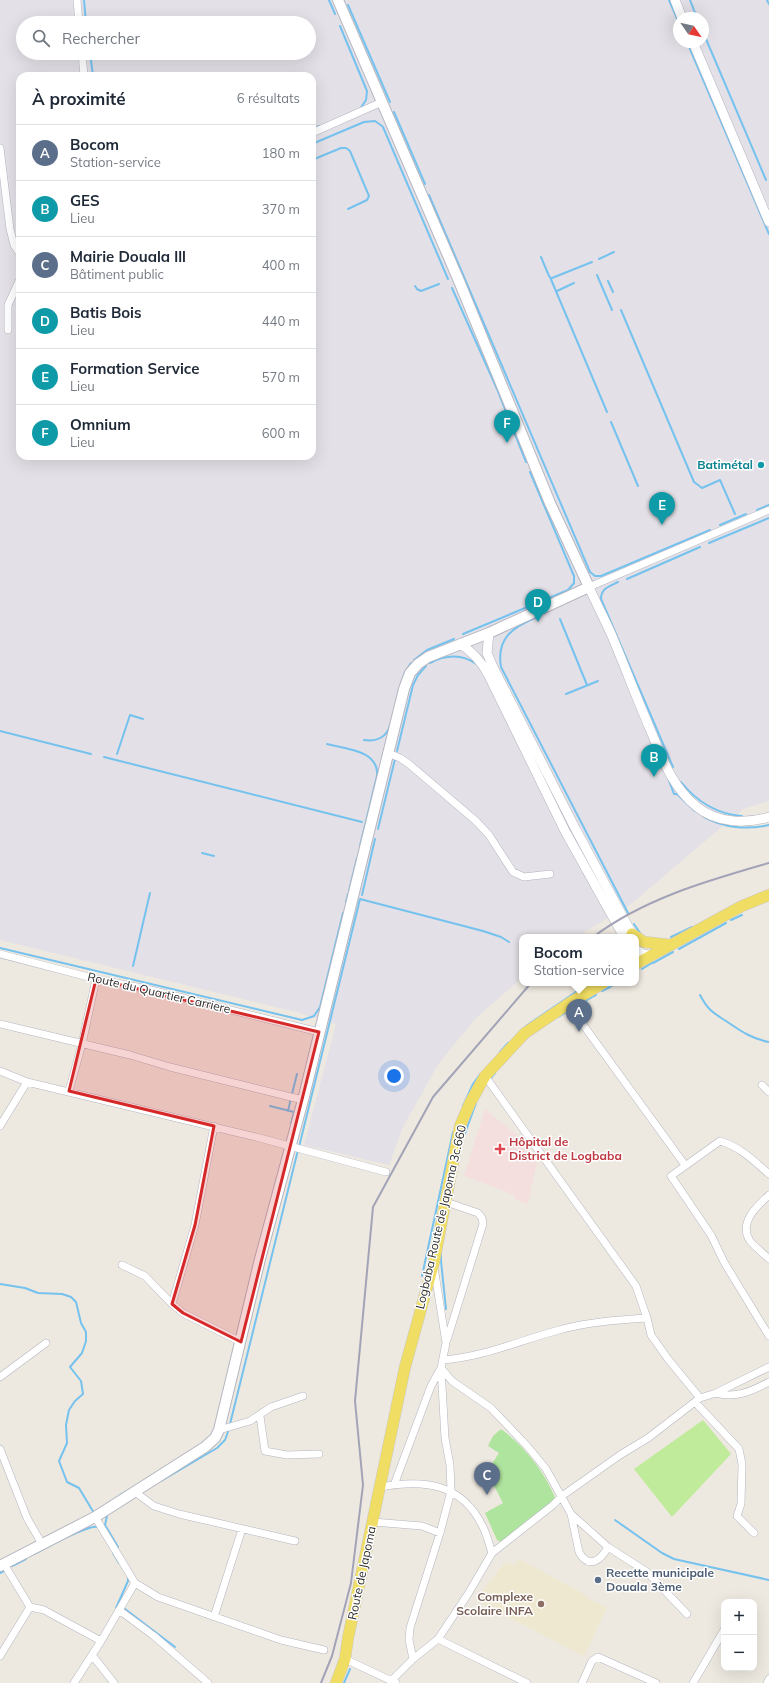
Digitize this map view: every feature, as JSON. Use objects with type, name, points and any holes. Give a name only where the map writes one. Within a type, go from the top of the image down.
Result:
[{"type":"main road","points":[[2,1565],[95,1517],[205,1447],[215,1438],[219,1430],[260,1259],[291,1147],[404,689],[410,673],[418,664],[428,657],[489,633],[588,587],[550,503],[462,288],[338,0]]},
{"type":"main road","points":[[639,962],[742,906],[769,895]]},
{"type":"main road","points":[[639,940],[672,945]]},
{"type":"main road","name":"Logbaba Route de Japoma 3c.660","points":[[381,1487],[390,1433],[405,1367],[434,1262],[460,1126],[470,1103],[485,1076],[525,1033],[598,986]]},
{"type":"main road","name":"Route de Japoma","points":[[336,1683],[345,1659],[348,1638],[381,1487]]},
{"type":"street","points":[[77,0],[78,16]]},
{"type":"street","points":[[675,0],[680,12]]},
{"type":"street","points":[[696,48],[769,222]]},
{"type":"street","points":[[83,60],[84,72]]},
{"type":"street","points":[[316,131],[382,102]]},
{"type":"street","points":[[0,148],[10,229],[16,249]]},
{"type":"street","points":[[8,330],[8,305],[16,288]]},
{"type":"street","points":[[769,510],[588,587],[612,635],[666,766],[682,793],[698,808],[715,816],[735,822],[753,822],[769,817]]},
{"type":"street","points":[[489,633],[487,653],[493,667],[576,830],[626,934]]},
{"type":"street","points":[[460,644],[471,651],[478,658],[488,674],[565,831],[626,934]]},
{"type":"street","points":[[388,753],[410,764],[476,821],[489,835],[513,872],[524,877],[550,874]]},
{"type":"street","points":[[639,952],[652,956]]},
{"type":"street","name":"Route du Quartier Carriere","points":[[0,954],[96,979],[147,989],[319,1032]]},
{"type":"street","points":[[69,1091],[82,1044],[96,979]]},
{"type":"street","points":[[568,1004],[685,1165]]},
{"type":"street","points":[[0,1024],[130,1055],[170,1067],[303,1100]]},
{"type":"street","points":[[0,1071],[27,1082],[214,1126],[386,1172]]},
{"type":"street","points":[[485,1076],[636,1286],[651,1335],[698,1400],[739,1449],[742,1464],[742,1497],[737,1516],[754,1534]]},
{"type":"street","points":[[0,1126],[27,1082]]},
{"type":"street","points":[[762,1085],[769,1092]]},
{"type":"street","points":[[172,1304],[195,1225],[214,1126]]},
{"type":"street","points":[[769,1174],[730,1143],[720,1141],[671,1176],[711,1234],[724,1262],[769,1336]]},
{"type":"street","points":[[769,1195],[756,1207],[747,1220],[746,1231],[750,1241],[769,1258]]},
{"type":"street","points":[[394,1485],[431,1386],[441,1368],[446,1343],[483,1224],[482,1218],[478,1213],[446,1202]]},
{"type":"street","points":[[434,1262],[446,1343]]},
{"type":"street","points":[[122,1265],[145,1276],[172,1304],[183,1313],[241,1342]]},
{"type":"street","points":[[443,1360],[464,1358],[484,1353],[560,1330],[593,1322],[647,1318]]},
{"type":"street","points":[[0,1377],[46,1343]]},
{"type":"street","points":[[345,1659],[394,1682],[413,1660],[438,1640],[492,1553],[553,1505],[562,1496],[620,1455],[648,1438],[698,1400],[716,1393],[769,1367]]},
{"type":"street","points":[[413,1660],[409,1640],[410,1628],[440,1533],[451,1491],[450,1464],[445,1438],[441,1368]]},
{"type":"street","points":[[441,1368],[452,1381],[491,1408],[528,1447],[546,1469],[571,1514],[579,1552],[582,1558],[593,1562],[598,1560],[608,1547]]},
{"type":"street","points":[[716,1393],[726,1396],[738,1395],[769,1382]]},
{"type":"street","points":[[219,1430],[250,1421],[280,1403],[303,1396]]},
{"type":"street","points":[[260,1416],[265,1451],[287,1455],[318,1454]]},
{"type":"street","points":[[0,1449],[27,1518],[42,1544]]},
{"type":"street","points":[[381,1487],[406,1483],[428,1485],[451,1491],[470,1506],[483,1527],[492,1553]]},
{"type":"street","points":[[135,1492],[154,1506],[179,1514],[294,1541]]},
{"type":"street","points":[[571,1514],[608,1547],[647,1572],[687,1614]]},
{"type":"street","points":[[95,1517],[135,1583],[158,1597],[281,1640],[324,1650]]},
{"type":"street","points":[[373,1522],[422,1526],[440,1533]]},
{"type":"street","points":[[214,1616],[242,1530]]},
{"type":"street","points":[[2,1565],[30,1607],[44,1610],[101,1640]]},
{"type":"street","points":[[74,1683],[135,1583]]},
{"type":"street","points":[[0,1656],[30,1607]]},
{"type":"street","points":[[119,1610],[154,1636],[208,1683]]},
{"type":"street","points":[[693,1683],[721,1635]]},
{"type":"street","points":[[438,1640],[527,1683]]},
{"type":"street","points":[[92,1655],[114,1683]]},
{"type":"street","points":[[582,1683],[592,1661],[598,1657],[656,1683]]},
{"type":"street","points":[[767,1683],[769,1679]]},
{"type":"highlighted area","points":[[96,979],[319,1032],[241,1342],[183,1313],[172,1304],[195,1225],[214,1126],[69,1091]]},
{"type":"shaded area","points":[[0,0],[769,0],[769,801],[743,809],[631,904],[581,934],[519,934],[519,981],[475,1019],[439,1063],[403,1127],[389,1165],[304,1145],[336,1024],[296,1012],[0,940]]},
{"type":"shaded area","name":"Hôpital de District de Logbaba","points":[[485,1109],[518,1136],[537,1162],[528,1204],[514,1199],[515,1195],[464,1176]]},
{"type":"shaded area","name":"Complexe Scolaire INFA","points":[[519,1559],[607,1608],[584,1656],[475,1600],[505,1562],[509,1565],[511,1563],[515,1565]]},
{"type":"green space","points":[[703,1420],[731,1454],[672,1517],[634,1469]]},
{"type":"green space","points":[[501,1429],[526,1452],[540,1470],[556,1500],[550,1507],[530,1518],[501,1542],[497,1540],[485,1513],[503,1503],[489,1476],[486,1478],[486,1473],[499,1453],[488,1446],[493,1436]]},
{"type":"waterway","points":[[84,0],[85,16]]},
{"type":"waterway","points":[[329,0],[335,14]]},
{"type":"waterway","points":[[669,0],[674,12]]},
{"type":"waterway","points":[[690,0],[695,12]]},
{"type":"waterway","points":[[767,0],[769,4]]},
{"type":"waterway","points":[[348,5],[390,102]]},
{"type":"waterway","points":[[340,26],[367,91],[366,100],[360,109]]},
{"type":"waterway","points":[[709,46],[766,180]]},
{"type":"waterway","points":[[690,48],[769,234]]},
{"type":"waterway","points":[[91,60],[92,72]]},
{"type":"waterway","points":[[394,112],[425,184]]},
{"type":"waterway","points":[[316,142],[364,122],[375,121],[382,126]]},
{"type":"waterway","points":[[383,127],[448,279]]},
{"type":"waterway","points":[[316,158],[341,148],[346,148],[350,151],[369,196],[367,200],[348,209]]},
{"type":"waterway","points":[[429,195],[590,572],[595,576],[601,576],[710,530]]},
{"type":"waterway","points":[[599,259],[614,252]]},
{"type":"waterway","points":[[541,257],[549,276]]},
{"type":"waterway","points":[[552,278],[592,262]]},
{"type":"waterway","points":[[597,275],[612,310]]},
{"type":"waterway","points":[[550,277],[607,412]]},
{"type":"waterway","points":[[608,281],[613,292]]},
{"type":"waterway","points":[[557,291],[574,283]]},
{"type":"waterway","points":[[415,286],[421,291],[439,284]]},
{"type":"waterway","points":[[452,288],[497,389],[526,462]]},
{"type":"waterway","points":[[621,310],[694,482],[702,488],[720,480],[735,514]]},
{"type":"waterway","points":[[611,422],[638,486]]},
{"type":"waterway","points":[[463,634],[568,590],[574,583],[574,576],[530,472]]},
{"type":"waterway","points":[[757,510],[769,505]]},
{"type":"waterway","points":[[720,525],[746,514]]},
{"type":"waterway","points":[[709,543],[769,518]]},
{"type":"waterway","points":[[627,579],[700,547]]},
{"type":"waterway","points":[[618,582],[604,590],[601,595],[601,599],[673,767]]},
{"type":"waterway","points":[[537,617],[521,625],[508,635],[501,648],[501,667],[628,913]]},
{"type":"waterway","points":[[560,619],[587,685]]},
{"type":"waterway","points":[[414,660],[427,650],[454,639]]},
{"type":"waterway","points":[[430,663],[443,658],[455,656],[467,659],[478,665]]},
{"type":"waterway","points":[[400,687],[405,672],[411,663]]},
{"type":"waterway","points":[[397,751],[413,685],[418,675],[426,666]]},
{"type":"waterway","points":[[566,694],[598,681]]},
{"type":"waterway","points":[[117,754],[130,715],[143,719]]},
{"type":"waterway","points":[[364,740],[381,738],[389,729],[390,725]]},
{"type":"waterway","points":[[0,731],[91,754]]},
{"type":"waterway","points":[[327,744],[360,752],[373,761],[376,767],[377,776],[360,846]]},
{"type":"waterway","points":[[104,757],[362,822]]},
{"type":"waterway","points":[[378,829],[395,759]]},
{"type":"waterway","points":[[668,778],[674,794],[677,794],[695,811]]},
{"type":"waterway","points":[[681,782],[700,801],[715,810],[742,816]]},
{"type":"waterway","points":[[704,817],[719,824],[735,827],[744,828],[769,825]]},
{"type":"waterway","points":[[362,895],[375,839]]},
{"type":"waterway","points":[[202,853],[214,856]]},
{"type":"waterway","points":[[349,891],[357,858]]},
{"type":"waterway","points":[[133,966],[150,893]]},
{"type":"waterway","points":[[346,902],[348,894]]},
{"type":"waterway","points":[[299,1147],[360,899],[483,931],[501,937],[509,942]]},
{"type":"waterway","points":[[0,948],[302,1020],[314,1016],[320,1007],[343,913]]},
{"type":"waterway","points":[[731,920],[742,915]]},
{"type":"waterway","points":[[679,949],[726,923]]},
{"type":"waterway","points":[[634,924],[640,933]]},
{"type":"waterway","points":[[671,937],[692,927]]},
{"type":"waterway","points":[[653,963],[673,952]]},
{"type":"waterway","points":[[642,969],[652,963]]},
{"type":"waterway","points":[[526,1026],[585,986]]},
{"type":"waterway","points":[[602,991],[610,987]]},
{"type":"waterway","points":[[580,1004],[596,995]]},
{"type":"waterway","points":[[700,995],[709,1009],[738,1029],[748,1035],[769,1042]]},
{"type":"waterway","points":[[558,1017],[567,1012]]},
{"type":"waterway","points":[[500,1052],[508,1043]]},
{"type":"waterway","points":[[463,1106],[473,1084],[481,1073]]},
{"type":"waterway","points":[[489,1080],[495,1073]]},
{"type":"waterway","points":[[292,1094],[297,1074]]},
{"type":"waterway","points":[[288,1111],[291,1098]]},
{"type":"waterway","points":[[464,1136],[476,1103]]},
{"type":"waterway","points":[[270,1106],[294,1112],[291,1124]]},
{"type":"waterway","points":[[422,1276],[453,1132]]},
{"type":"waterway","points":[[230,1424],[298,1150]]},
{"type":"waterway","points":[[441,1251],[446,1309]]},
{"type":"waterway","points":[[0,1284],[25,1288],[38,1293],[62,1294],[71,1297],[76,1302],[81,1323],[86,1332],[86,1341],[82,1353],[70,1367],[81,1381],[83,1394],[75,1401],[69,1410],[66,1425],[67,1443],[59,1461],[67,1482],[79,1488],[94,1513]]},
{"type":"waterway","points":[[161,1481],[217,1448],[225,1440],[229,1429]]},
{"type":"waterway","points":[[120,1495],[127,1491]]},
{"type":"waterway","points":[[107,1516],[105,1525],[118,1547]]},
{"type":"waterway","points":[[615,1520],[662,1553],[674,1559],[769,1580]]},
{"type":"waterway","points":[[34,1554],[85,1529],[98,1527]]},
{"type":"waterway","points":[[113,1553],[119,1563]]},
{"type":"waterway","points":[[12,1566],[26,1559]]},
{"type":"waterway","points":[[0,1573],[6,1570]]},
{"type":"waterway","points":[[116,1608],[128,1581],[128,1577]]},
{"type":"waterway","points":[[125,1609],[175,1647]]},
{"type":"waterway","points":[[344,1683],[350,1669]]},
{"type":"railway","points":[[597,934],[613,923],[655,901],[700,884],[769,863]]},
{"type":"railway","points":[[321,1683],[332,1656],[351,1583],[363,1485],[355,1401],[373,1207],[433,1097],[528,986]]},
{"type":"place","name":"Omnium","points":[[507,443]]},
{"type":"place","name":"Batimétal","points":[[761,465]]},
{"type":"place","name":"Formation Service","points":[[662,525]]},
{"type":"place","name":"Batis Bois","points":[[538,622]]},
{"type":"place","name":"GES","points":[[654,777]]},
{"type":"place","name":"Bocom","points":[[579,1032]]},
{"type":"place","name":"Hôpital de District de Logbaba","points":[[500,1149]]},
{"type":"place","name":"Mairie Douala lll","points":[[487,1495]]},
{"type":"place","name":"Recette municipale Douala 3ème","points":[[598,1580]]},
{"type":"place","name":"Complexe Scolaire INFA","points":[[541,1604]]}]
